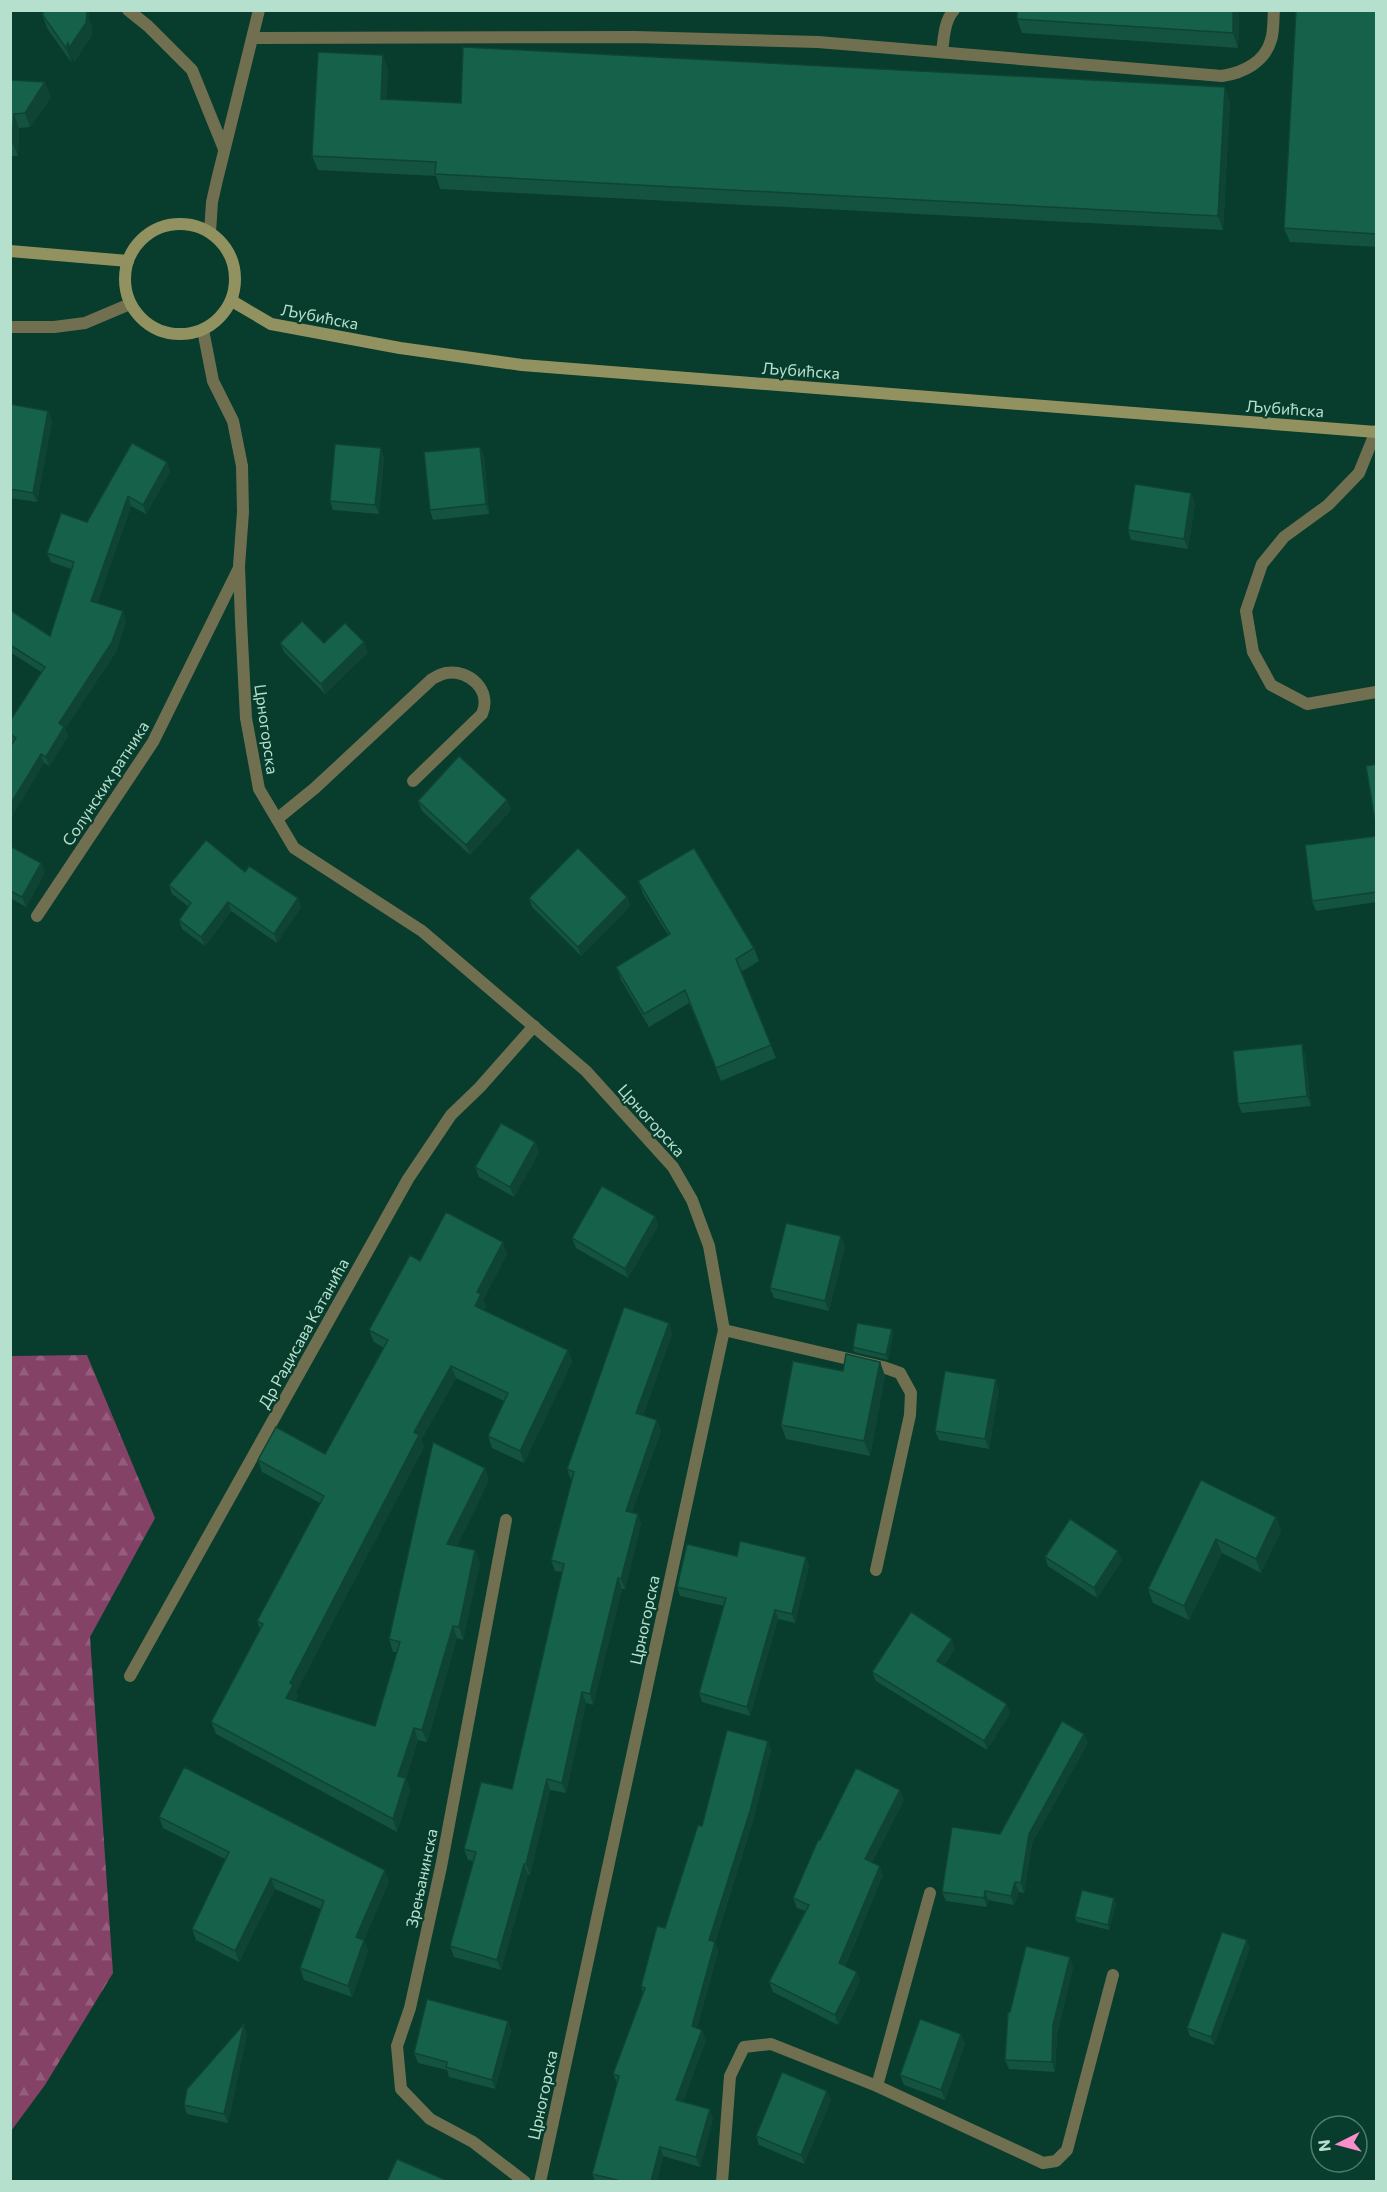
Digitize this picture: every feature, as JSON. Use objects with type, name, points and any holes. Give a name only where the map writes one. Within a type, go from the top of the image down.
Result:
[{"type":"street","points":[[129,10],[192,70],[224,149]]},
{"type":"street","points":[[210,232],[212,202],[254,38],[259,10]]},
{"type":"street","points":[[942,52],[945,29],[954,10]]},
{"type":"street","points":[[254,38],[634,37],[818,42],[1222,76],[1245,70],[1265,52],[1272,40],[1274,10]]},
{"type":"street","points":[[178,224],[195,225],[210,232],[222,242],[235,270],[232,301],[220,318],[203,330],[189,334],[161,332],[149,326],[130,304],[126,290],[125,275],[128,261],[141,240],[162,226],[178,224]]},
{"type":"street","points":[[10,251],[128,261]]},
{"type":"street","name":"Љубићска","points":[[232,301],[271,324],[400,348],[522,365],[1376,431]]},
{"type":"street","points":[[10,327],[54,327],[85,322],[130,304]]},
{"type":"street","name":"Црногорска","points":[[203,330],[213,381],[232,421],[242,466],[243,512],[239,566],[246,718],[260,789],[294,848],[422,931],[586,1071],[673,1167],[692,1200],[709,1246],[724,1330],[540,2181]]},
{"type":"street","points":[[1376,431],[1359,473],[1328,506],[1284,537],[1262,564],[1246,611],[1253,652],[1271,685],[1307,704],[1377,692]]},
{"type":"street","name":"Солунских ратника","points":[[37,916],[153,742],[239,566]]},
{"type":"street","points":[[277,819],[315,788],[432,679],[445,673],[458,673],[469,677],[483,691],[485,707],[482,714],[413,781]]},
{"type":"street","name":"Др Радисава Катанића","points":[[130,1676],[408,1179],[451,1115],[480,1087],[534,1026]]},
{"type":"street","points":[[724,1330],[900,1373],[911,1393],[910,1415],[876,1570]]},
{"type":"street","name":"Зрењанинска","points":[[506,1520],[441,1866],[410,2008],[397,2046],[401,2089],[415,2104],[430,2119],[472,2142],[525,2181]]},
{"type":"street","points":[[877,2086],[930,1893]]},
{"type":"street","points":[[722,2181],[730,2076],[744,2047],[771,2044],[877,2086],[1043,2163],[1056,2161],[1067,2150],[1113,1975]]},
{"type":"green space","points":[[87,1355],[155,1518],[90,1637],[113,1973],[45,2085],[11,2131],[11,1356]]},
{"type":"building","points":[[46,10],[86,10],[86,23],[69,48],[68,43],[66,48],[42,14]]},
{"type":"building","points":[[1017,10],[1233,10],[1233,33],[1017,19]]},
{"type":"building","points":[[1296,10],[1377,10],[1377,234],[1284,228]]},
{"type":"building","points":[[463,47],[1225,87],[1218,216],[435,174],[436,162],[312,156],[318,52],[383,55],[381,99],[461,103]]},
{"type":"building","points":[[10,80],[45,82],[25,113],[14,114],[12,142],[10,142]]},
{"type":"building","points":[[10,404],[48,411],[33,493],[10,489]]},
{"type":"building","points":[[132,443],[167,462],[143,505],[128,496],[91,601],[123,611],[112,642],[59,723],[64,727],[46,757],[41,754],[10,805],[10,747],[16,738],[10,734],[10,721],[45,667],[10,645],[10,610],[50,636],[74,562],[47,553],[61,513],[87,522]]},
{"type":"building","points":[[335,444],[381,448],[375,505],[330,501]]},
{"type":"building","points":[[480,447],[486,504],[430,510],[424,452]]},
{"type":"building","points":[[1135,484],[1191,493],[1184,539],[1128,530]]},
{"type":"building","points":[[302,621],[324,643],[345,623],[364,642],[321,684],[280,643]]},
{"type":"building","points":[[459,756],[507,800],[466,845],[418,801]]},
{"type":"building","points":[[1377,764],[1377,821],[1375,821],[1366,766]]},
{"type":"building","points":[[1377,836],[1377,892],[1312,901],[1305,845]]},
{"type":"building","points":[[206,840],[245,872],[249,866],[298,898],[274,934],[228,902],[201,937],[179,920],[191,903],[169,885]]},
{"type":"building","points":[[10,846],[41,863],[22,897],[10,891]]},
{"type":"building","points":[[578,848],[627,897],[578,947],[529,898]]},
{"type":"building","points":[[694,848],[754,948],[736,959],[771,1045],[716,1068],[685,990],[644,1014],[616,967],[670,934],[638,881]]},
{"type":"building","points":[[1302,1044],[1307,1096],[1238,1104],[1233,1051]]},
{"type":"building","points":[[501,1123],[535,1142],[510,1187],[475,1167]]},
{"type":"building","points":[[602,1186],[655,1216],[625,1269],[572,1238]]},
{"type":"building","points":[[446,1212],[503,1242],[477,1292],[481,1294],[475,1306],[568,1350],[520,1451],[488,1436],[508,1393],[451,1366],[414,1432],[419,1435],[290,1683],[293,1685],[286,1698],[375,1726],[400,1642],[389,1639],[433,1442],[485,1468],[447,1544],[475,1550],[459,1627],[453,1626],[422,1730],[414,1728],[398,1776],[406,1778],[393,1819],[211,1722],[263,1624],[257,1621],[324,1496],[258,1460],[276,1427],[325,1454],[388,1340],[369,1330],[410,1255],[420,1261]]},
{"type":"building","points":[[786,1223],[841,1236],[825,1301],[770,1288]]},
{"type":"building","points":[[624,1307],[669,1323],[636,1413],[657,1420],[626,1511],[638,1514],[621,1579],[618,1578],[590,1694],[582,1692],[562,1783],[547,1779],[526,1864],[524,1864],[497,1960],[450,1946],[476,1852],[464,1849],[481,1782],[512,1789],[564,1564],[551,1560],[574,1472],[567,1469]]},
{"type":"building","points":[[857,1323],[892,1329],[886,1355],[853,1347]]},
{"type":"building","points":[[846,1354],[880,1362],[864,1441],[781,1425],[793,1361],[843,1371]]},
{"type":"building","points":[[945,1371],[996,1379],[985,1439],[935,1431]]},
{"type":"building","points":[[1201,1480],[1276,1517],[1256,1559],[1216,1539],[1184,1606],[1148,1589]]},
{"type":"building","points":[[1070,1519],[1118,1551],[1094,1588],[1045,1557]]},
{"type":"building","points":[[740,1541],[806,1557],[792,1614],[775,1610],[747,1707],[699,1693],[726,1598],[677,1587],[687,1544],[737,1556]]},
{"type":"building","points":[[911,1612],[952,1639],[937,1661],[1007,1704],[984,1741],[872,1672]]},
{"type":"building","points":[[1062,1721],[1084,1734],[1029,1834],[1021,1883],[1015,1882],[1011,1896],[985,1891],[984,1898],[942,1892],[952,1827],[1000,1834]]},
{"type":"building","points":[[727,1730],[768,1741],[750,1811],[709,1940],[715,1942],[692,2026],[702,2030],[676,2100],[710,2109],[696,2157],[660,2147],[651,2181],[621,2181],[592,2174],[619,2076],[613,2074],[645,1988],[641,1986],[657,1926],[665,1928],[698,1825],[702,1826]]},
{"type":"building","points":[[184,1767],[385,1870],[356,1937],[364,1940],[348,1986],[300,1968],[324,1901],[271,1878],[235,1951],[192,1929],[229,1852],[159,1817]]},
{"type":"building","points":[[856,1768],[900,1790],[865,1859],[880,1866],[839,1963],[857,1972],[835,2015],[769,1982],[809,1905],[793,1898],[818,1840]]},
{"type":"building","points":[[1082,1890],[1114,1898],[1108,1925],[1075,1917]]},
{"type":"building","points":[[1222,1932],[1247,1940],[1211,2037],[1187,2028]]},
{"type":"building","points":[[1026,1946],[1070,1957],[1053,2025],[1052,2062],[1005,2060],[1008,2012],[1010,2012]]},
{"type":"building","points":[[427,1999],[508,2021],[492,2080],[446,2067],[447,2062],[414,2053]]},
{"type":"building","points":[[920,2019],[961,2034],[941,2090],[900,2075]]},
{"type":"building","points":[[244,2024],[224,2114],[184,2105],[187,2089]]},
{"type":"building","points":[[782,2072],[827,2091],[801,2155],[756,2136]]},
{"type":"building","points":[[397,2159],[448,2181],[387,2181]]}]
